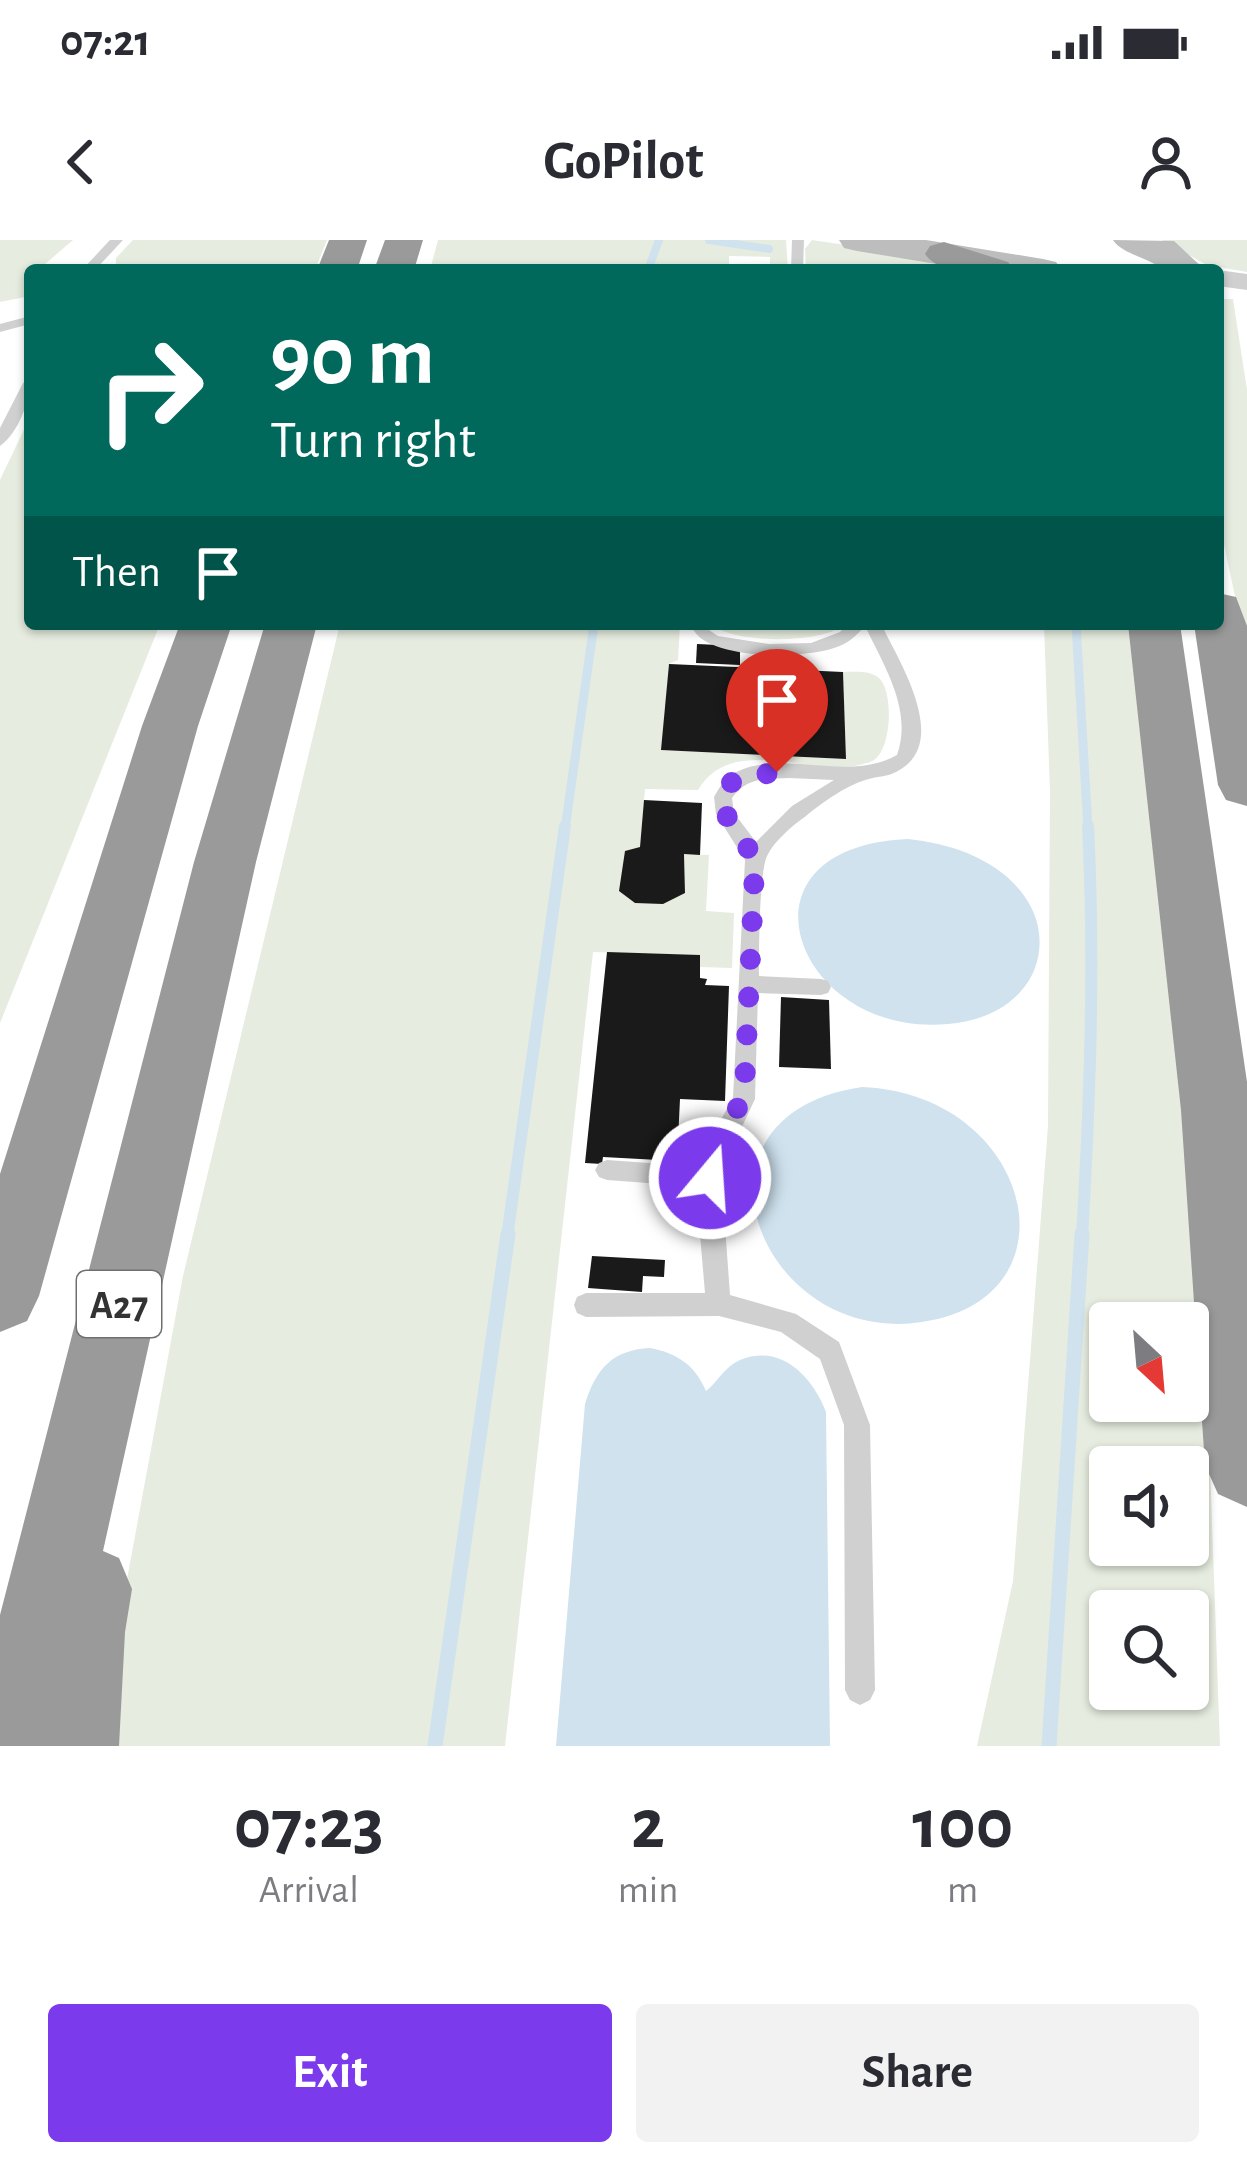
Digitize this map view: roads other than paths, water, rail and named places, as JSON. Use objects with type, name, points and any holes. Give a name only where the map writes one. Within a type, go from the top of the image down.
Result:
[{"type":"highway","points":[[942,247],[980,264]]},
{"type":"highway","points":[[0,1146],[170,726],[204,630]]},
{"type":"highway","name":"A27","points":[[13,1746],[225,862],[289,630]]},
{"type":"highway","points":[[1155,630],[1216,1110],[1247,1465]]},
{"type":"highway","points":[[1221,630],[1247,785]]},
{"type":"highway","points":[[0,1296],[170,726]]},
{"type":"highway","name":"A27","points":[[72,1746],[80,1632],[225,862]]},
{"type":"main road","points":[[857,240],[1054,256]]},
{"type":"main road","points":[[1131,240],[1161,249],[1180,264]]},
{"type":"lane","points":[[94,264],[117,240]]},
{"type":"lane","points":[[0,442],[24,395]]},
{"type":"lane","points":[[700,630],[713,641],[797,647],[838,643],[852,630]]},
{"type":"lane","points":[[755,859],[723,810],[723,795],[734,779],[777,772],[861,774],[884,769],[904,757],[914,739],[906,695],[876,630]]},
{"type":"lane","points":[[719,1304],[708,1223],[710,1178],[727,1123],[744,1099],[755,859],[765,842],[808,804],[861,774]]},
{"type":"lane","points":[[748,984],[821,987]]},
{"type":"lane","points":[[607,1170],[710,1178]]},
{"type":"lane","points":[[586,1305],[719,1304],[788,1322],[830,1351],[857,1425],[860,1690]]},
{"type":"water","points":[[908,839],[944,845],[978,858],[1008,878],[1031,907],[1038,928],[1037,961],[1021,991],[997,1010],[948,1024],[895,1020],[851,1002],[820,974],[802,940],[799,905],[815,873],[851,850]]},
{"type":"water","points":[[862,1087],[920,1098],[966,1123],[998,1158],[1016,1198],[1019,1239],[1004,1276],[973,1305],[922,1322],[865,1320],[817,1300],[781,1266],[759,1224],[754,1180],[767,1139],[803,1106]]},
{"type":"water","points":[[650,1348],[684,1362],[706,1391],[740,1360],[769,1356],[782,1360],[804,1376],[826,1412],[830,1746],[556,1746],[585,1404],[607,1364],[625,1353]]},
{"type":"waterway","points":[[650,264],[659,240]]},
{"type":"waterway","points":[[709,240],[769,249]]},
{"type":"waterway","points":[[565,829],[593,630]]},
{"type":"waterway","points":[[1076,630],[1088,829]]},
{"type":"waterway","points":[[507,1237],[565,826]]},
{"type":"waterway","points":[[1082,1237],[1091,1032],[1088,826]]},
{"type":"waterway","points":[[435,1746],[508,1234]]},
{"type":"waterway","points":[[1049,1746],[1082,1234]]}]
